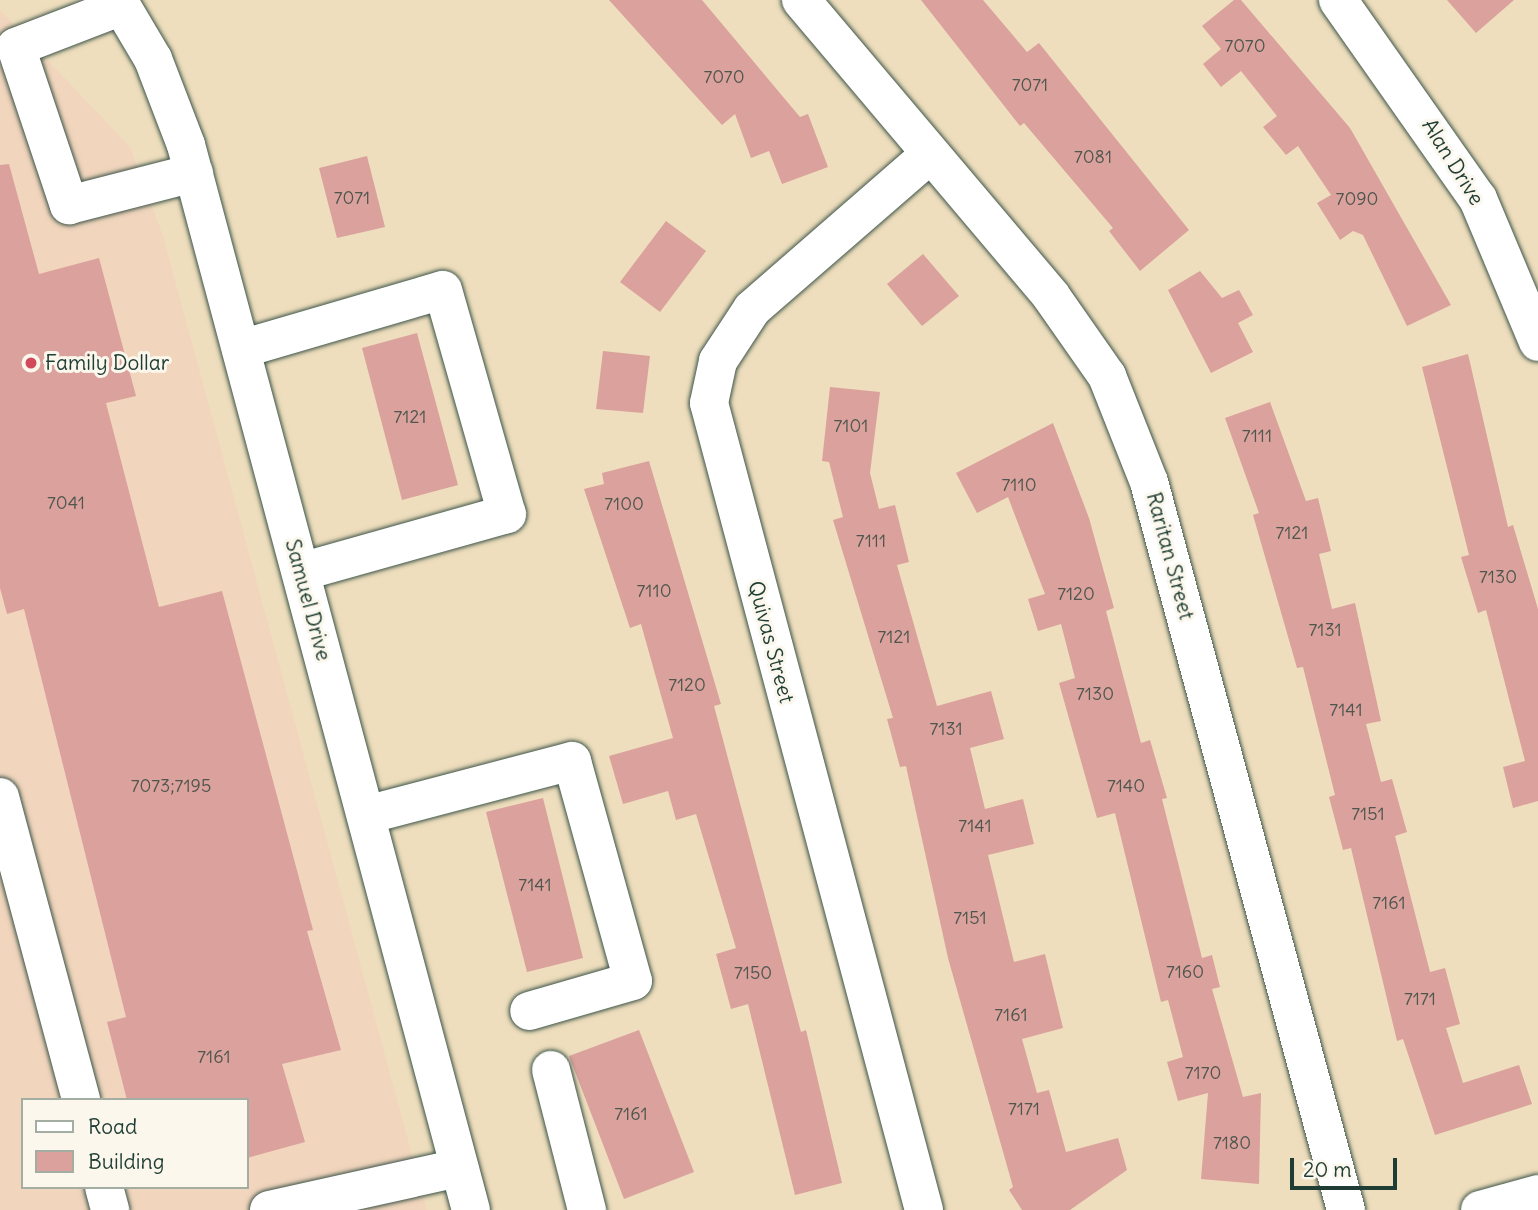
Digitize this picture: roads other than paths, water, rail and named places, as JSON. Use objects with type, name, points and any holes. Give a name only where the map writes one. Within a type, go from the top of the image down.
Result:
[{"type":"street","name":"Raritan Street","points":[[801,0],[1087,343],[1135,439],[1346,1210]]},
{"type":"street","name":"Alan Drive","points":[[1338,0],[1478,199],[1538,342]]},
{"type":"street","name":"Samuel Drive","points":[[120,3],[153,59],[194,173],[471,1210]]},
{"type":"street","points":[[120,3],[16,47],[69,205],[194,173]]},
{"type":"street","name":"Quivas Street","points":[[924,1210],[709,403],[718,361],[752,309],[930,154]]},
{"type":"street","points":[[241,349],[443,290],[507,514],[301,572]]},
{"type":"street","points":[[366,815],[572,761],[633,981],[529,1011]]},
{"type":"street","points":[[0,797],[80,1098]]},
{"type":"street","points":[[551,1070],[587,1210]]},
{"type":"street","points":[[269,1210],[460,1168]]},
{"type":"street","points":[[105,1189],[110,1210]]},
{"type":"street","points":[[1480,1210],[1538,1194]]},
{"type":"place","name":"Family Dollar","points":[[31,363]]}]
